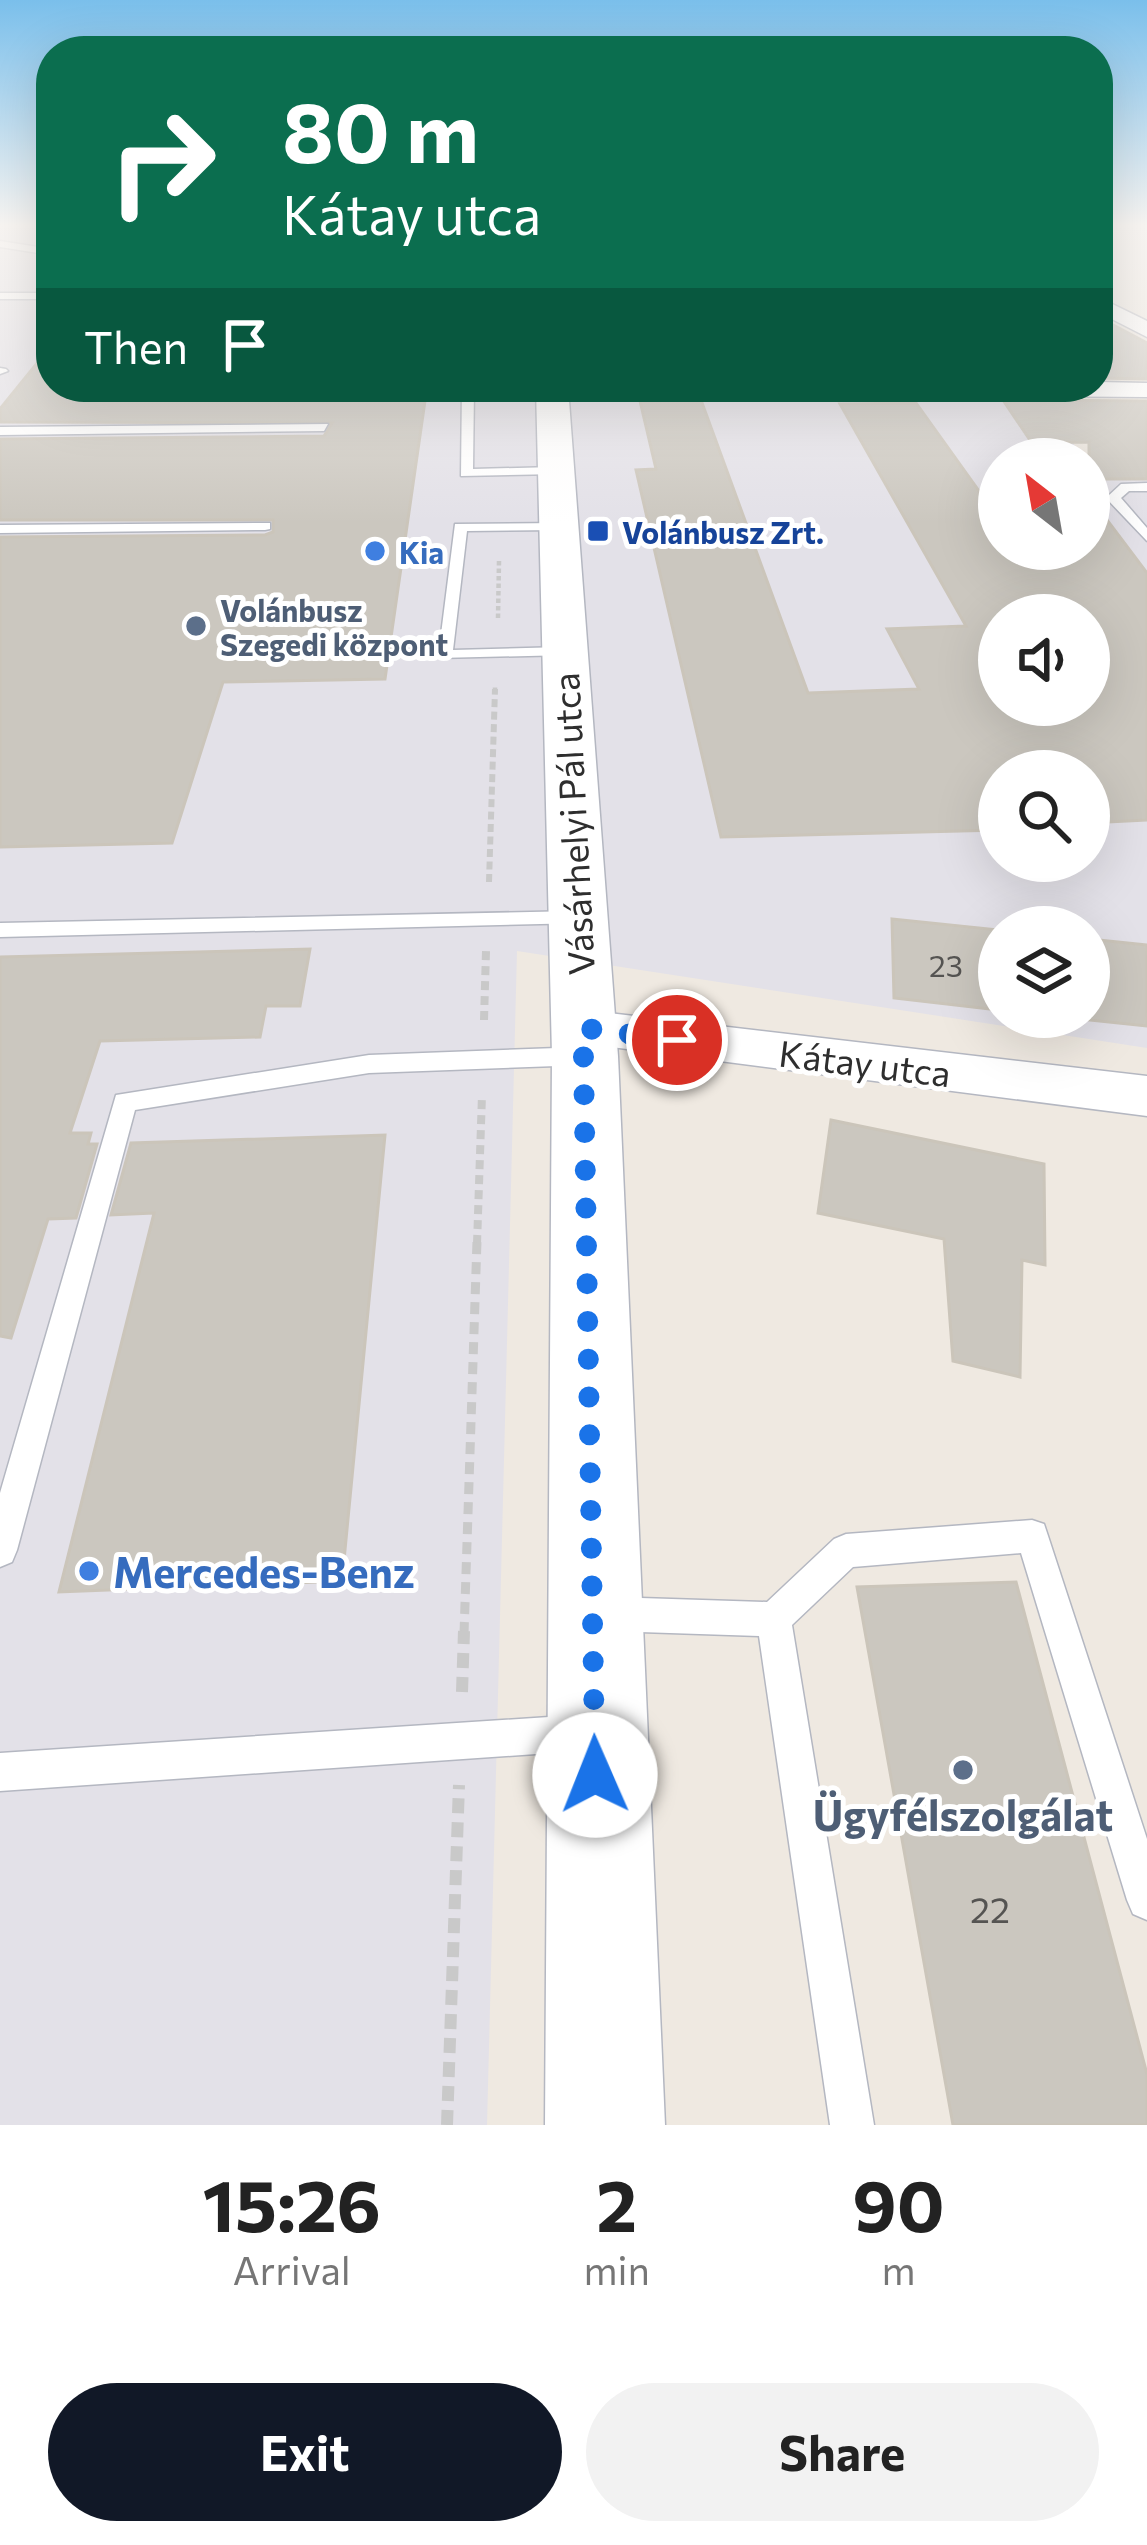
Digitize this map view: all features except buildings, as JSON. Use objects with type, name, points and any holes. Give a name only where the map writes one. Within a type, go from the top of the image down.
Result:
[{"type":"main road","name":"Vásárhelyi Pál utca","points":[[550,402],[537,508],[530,653],[576,918],[584,1042],[593,1731],[604,2125]]},
{"type":"street","points":[[1113,390],[1147,390]]},
{"type":"street","name":"Kátay utca","points":[[584,1042],[1147,1096]]},
{"type":"lane","points":[[468,402],[466,473],[537,508]]},
{"type":"lane","points":[[0,430],[323,428]]},
{"type":"lane","points":[[1144,529],[1114,498],[1126,487],[1147,487]]},
{"type":"lane","points":[[530,653],[445,655],[460,527],[537,508]]},
{"type":"lane","points":[[0,529],[265,526]]},
{"type":"lane","points":[[0,930],[576,918]]},
{"type":"lane","points":[[0,1550],[125,1102],[369,1064],[483,1057],[584,1042]]},
{"type":"lane","points":[[592,1613],[774,1619],[846,1551],[1032,1536],[1147,1900]]},
{"type":"lane","points":[[774,1619],[852,2125]]},
{"type":"lane","points":[[0,1772],[460,1744],[593,1731]]},
{"type":"path","points":[[447,2125],[488,920],[530,653],[537,508]]},
{"type":"shaded area","points":[[0,324],[36,324],[36,402],[1049,402],[1070,438],[978,438],[978,570],[1110,570],[1110,458],[1147,458],[1147,1048],[1082,1038],[1110,1038],[1110,906],[978,906],[978,1022],[517,951],[487,2125],[0,2125]]},
{"type":"place","name":"Volánbusz Zrt.","points":[[598,531]]},
{"type":"place","name":"Kia","points":[[375,551]]},
{"type":"place","name":"Volánbusz Szegedi központ","points":[[196,626]]},
{"type":"place","name":"Mercedes-Benz","points":[[89,1571]]},
{"type":"place","name":"Ügyfélszolgálat","points":[[963,1770]]},
{"type":"route","points":[[595,1775],[583,1028],[677,1040]]}]
